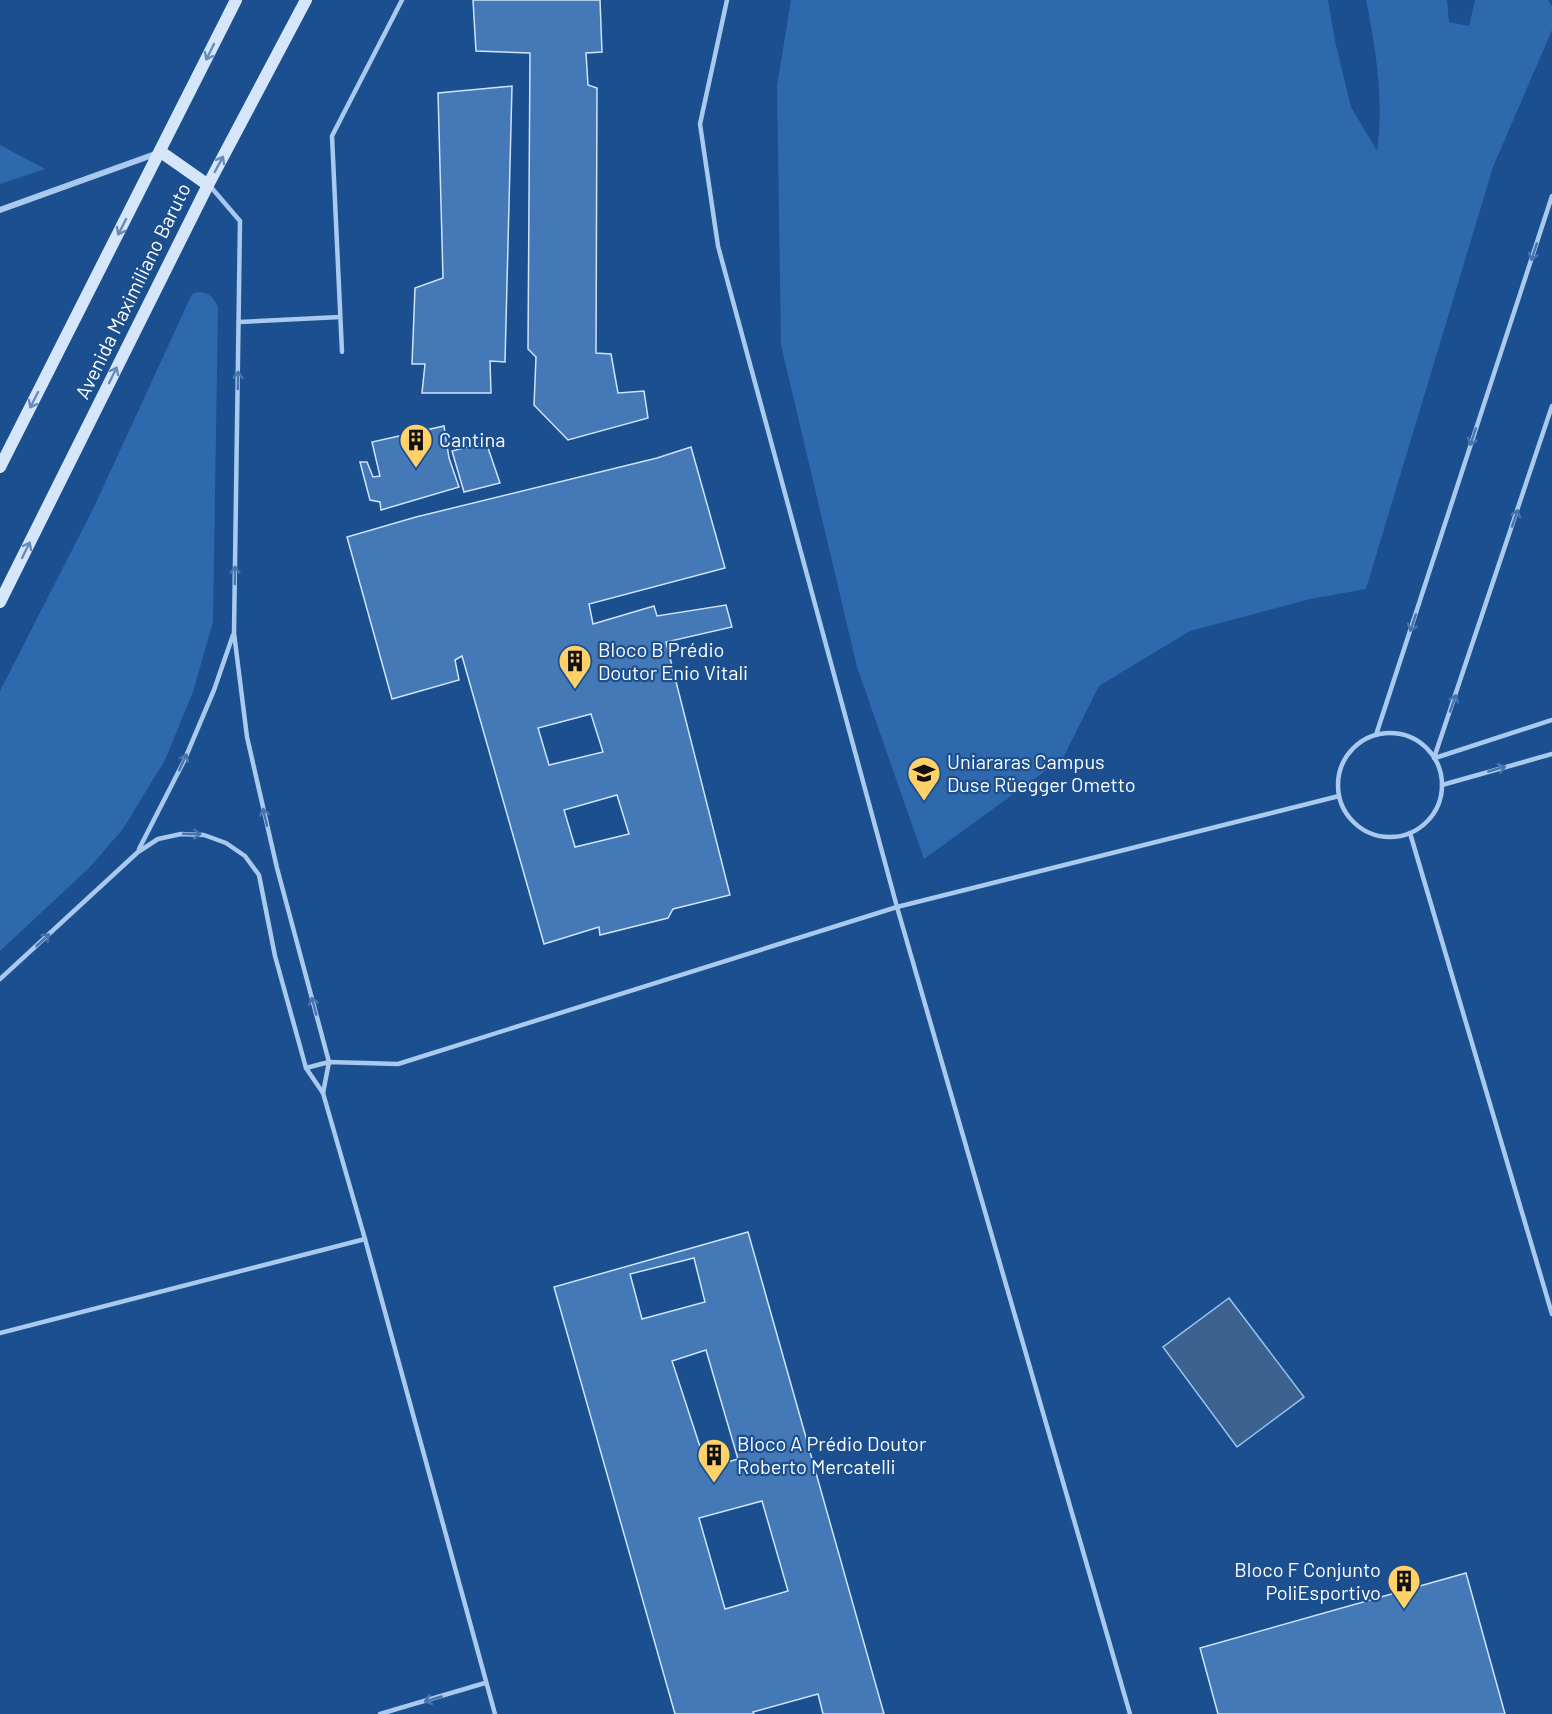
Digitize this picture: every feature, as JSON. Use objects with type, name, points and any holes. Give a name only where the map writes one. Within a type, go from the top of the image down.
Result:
[{"type":"street","name":"Avenida Maximiliano Baruto","points":[[0,467],[236,0]]},
{"type":"street","name":"Avenida Maximiliano Baruto","points":[[0,602],[208,184],[306,0]]},
{"type":"street","points":[[0,210],[161,152],[208,184]]},
{"type":"lane","points":[[342,352],[332,135],[402,0]]},
{"type":"lane","points":[[727,0],[700,124],[718,246],[897,907],[1130,1714]]},
{"type":"lane","points":[[208,184],[240,221],[234,633],[249,748],[277,868],[329,1062],[323,1093]]},
{"type":"lane","points":[[1376,735],[1552,196]]},
{"type":"lane","points":[[239,322],[340,317]]},
{"type":"lane","points":[[1434,758],[1552,406]]},
{"type":"lane","points":[[138,852],[184,761],[214,690],[234,633]]},
{"type":"lane","points":[[1434,758],[1552,720]]},
{"type":"lane","points":[[1392,734],[1409,737],[1423,745],[1434,758],[1440,771],[1442,785],[1440,800],[1433,814],[1423,825],[1410,833],[1388,837],[1366,832],[1349,816],[1339,796],[1338,781],[1342,766],[1350,752],[1362,741],[1376,735],[1392,734]]},
{"type":"lane","points":[[1442,785],[1552,754]]},
{"type":"lane","points":[[306,1068],[329,1062],[398,1064],[897,907],[1339,796]]},
{"type":"lane","points":[[1410,833],[1552,1314]]},
{"type":"lane","points":[[0,979],[138,852],[158,839],[181,834],[204,835],[226,843],[245,856],[259,875],[276,956],[306,1068],[323,1093],[495,1714]]},
{"type":"lane","points":[[0,1334],[365,1239]]},
{"type":"lane","points":[[380,1714],[485,1683]]},
{"type":"shaded area","points":[[791,0],[1328,0],[1351,107],[1377,151],[1380,113],[1378,75],[1366,0],[1447,0],[1449,22],[1469,26],[1475,0],[1548,0],[1552,6],[1552,30],[1493,167],[1366,589],[1310,599],[1190,631],[1099,686],[1063,758],[924,859],[857,667],[781,345],[777,86]]},
{"type":"shaded area","points":[[0,145],[45,169],[0,184]]},
{"type":"shaded area","points":[[197,292],[210,296],[218,307],[213,622],[193,692],[165,760],[123,829],[89,868],[0,951],[0,691],[94,507],[192,294]]},
{"type":"shaded area","points":[[1229,1298],[1304,1397],[1237,1447],[1163,1347]]},
{"type":"building","points":[[473,0],[600,0],[602,52],[586,53],[588,85],[597,88],[596,353],[611,354],[618,393],[644,391],[648,418],[568,440],[534,405],[536,357],[528,349],[530,53],[476,51]]},
{"type":"building","points":[[512,86],[505,362],[490,361],[491,393],[422,393],[425,364],[412,364],[415,288],[443,278],[438,93]]},
{"type":"building","name":"Cantina","points":[[444,426],[449,458],[459,487],[381,510],[380,502],[370,500],[360,462],[367,462],[373,477],[380,476],[372,442]]},
{"type":"building","points":[[486,442],[500,483],[464,492],[452,451]]},
{"type":"building","name":"Bloco B Prédio Doutor Enio Vitali","points":[[691,447],[725,568],[589,604],[593,624],[654,606],[657,616],[726,605],[732,627],[666,642],[730,895],[673,909],[668,918],[600,935],[599,927],[544,944],[462,656],[455,660],[459,680],[392,699],[347,537],[416,517],[657,458]],"holes":[[[591,714],[603,752],[549,765],[538,728]],[[617,795],[629,834],[575,847],[564,810]]]},
{"type":"building","name":"Bloco A Prédio Doutor Roberto Mercatelli","points":[[748,1232],[884,1714],[823,1714],[818,1694],[753,1712],[754,1714],[675,1714],[554,1287]],"holes":[[[694,1258],[705,1302],[642,1319],[630,1274]],[[706,1350],[738,1459],[707,1468],[672,1361]],[[762,1501],[788,1591],[725,1609],[699,1518]]]},
{"type":"building","name":"Bloco F Conjunto PoliEsportivo","points":[[1466,1573],[1505,1714],[1218,1714],[1200,1648]]},
{"type":"place","name":"Cantina","points":[[416,469]]},
{"type":"place","name":"Bloco B Prédio Doutor Enio Vitali","points":[[575,690]]},
{"type":"place","name":"Uniararas Campus Duse Rüegger Ometto","points":[[924,802]]},
{"type":"place","name":"Bloco A Prédio Doutor Roberto Mercatelli","points":[[714,1484]]},
{"type":"place","name":"Bloco F Conjunto PoliEsportivo","points":[[1404,1610]]}]
